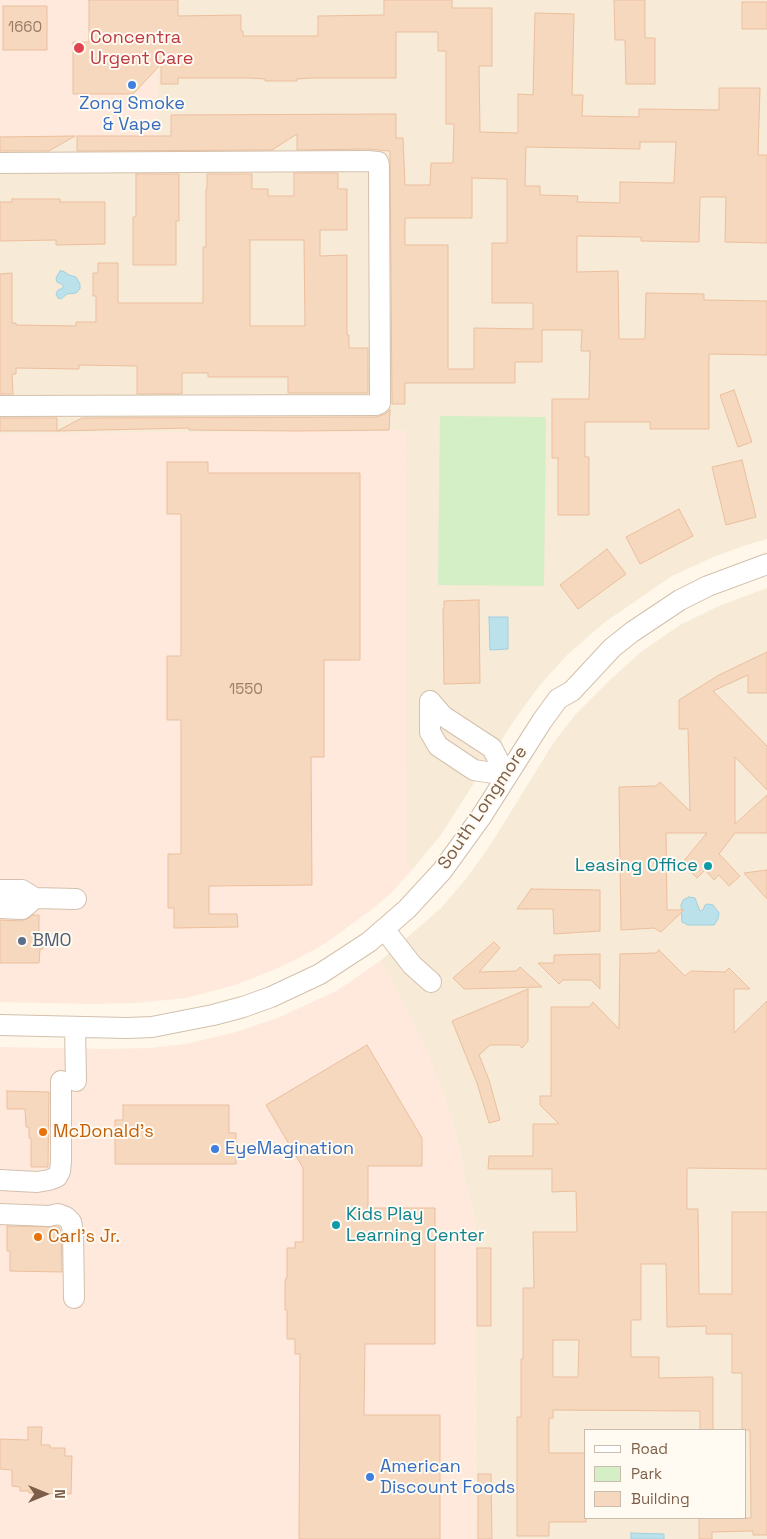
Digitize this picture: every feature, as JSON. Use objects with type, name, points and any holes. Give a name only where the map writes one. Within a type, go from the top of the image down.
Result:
[{"type":"street","points":[[0,162],[378,162],[380,403],[376,405],[0,406]]},
{"type":"street","name":"South Longmore","points":[[0,1026],[152,1027],[243,1007],[271,997],[320,974],[369,942],[407,909],[442,871],[481,817],[506,775],[558,699],[572,691],[612,648],[632,632],[680,600],[708,586],[767,564]]},
{"type":"street","points":[[0,890],[22,890],[35,898]]},
{"type":"street","points":[[0,908],[22,909],[35,898]]},
{"type":"street","points":[[0,901],[22,901],[35,898],[76,900]]},
{"type":"street","points":[[384,929],[412,965],[430,982]]},
{"type":"street","points":[[0,1180],[37,1182],[57,1177],[60,1171],[75,1027]]},
{"type":"street","points":[[0,1214],[49,1216],[58,1214],[66,1217],[71,1222],[73,1231],[74,1298]]},
{"type":"shaded area","points":[[0,0],[158,0],[158,136],[0,136]]},
{"type":"shaded area","points":[[158,0],[767,0],[767,539],[711,558],[672,576],[605,622],[567,655],[540,685],[515,719],[440,836],[412,870],[0,434],[0,136],[158,135]]},
{"type":"shaded area","points":[[405,430],[406,863],[412,870],[391,893],[371,910],[326,943],[271,971],[235,985],[186,998],[135,1003],[0,1002],[0,434]]},
{"type":"shaded area","points":[[767,588],[767,1539],[476,1539],[475,1219],[463,1173],[455,1131],[443,1091],[398,994],[380,961],[441,908],[466,879],[491,844],[554,742],[576,714],[641,652],[680,625],[719,606]]},
{"type":"shaded area","points":[[380,961],[423,1040],[443,1091],[455,1131],[463,1173],[475,1219],[476,1539],[0,1539],[0,1047],[104,1049],[150,1048],[186,1044],[236,1032],[280,1017],[338,990]]},
{"type":"green space","points":[[440,416],[546,417],[544,586],[438,585]]},
{"type":"water","points":[[60,271],[76,277],[80,284],[80,289],[76,293],[67,294],[61,299],[56,294],[58,290],[63,288],[63,285],[57,282],[56,278]]},
{"type":"water","points":[[489,617],[508,617],[508,649],[490,650]]},
{"type":"water","points":[[689,897],[695,898],[700,911],[707,904],[713,905],[719,913],[714,925],[688,925],[682,922],[681,905],[683,900]]},
{"type":"water","points":[[631,1533],[664,1534],[664,1539],[631,1539]]},
{"type":"building","points":[[89,0],[178,0],[178,16],[241,15],[241,31],[243,31],[243,36],[318,36],[318,16],[384,15],[384,0],[452,0],[452,8],[492,8],[492,66],[479,66],[480,132],[518,133],[518,94],[533,95],[535,13],[574,14],[572,95],[583,95],[582,116],[639,117],[639,109],[719,110],[719,88],[760,88],[758,155],[767,155],[767,243],[725,242],[726,197],[700,197],[699,242],[641,241],[641,237],[577,236],[577,272],[618,271],[619,339],[645,339],[646,293],[704,294],[704,300],[767,301],[767,355],[709,354],[709,429],[650,429],[650,422],[585,422],[585,457],[589,457],[589,515],[558,515],[558,458],[552,458],[552,399],[589,399],[590,351],[581,351],[582,330],[542,330],[542,362],[515,362],[515,383],[405,383],[405,404],[392,404],[390,151],[367,149],[297,150],[297,134],[272,150],[77,151],[77,136],[171,136],[171,115],[396,114],[396,138],[403,138],[405,185],[430,185],[431,163],[453,163],[454,124],[446,124],[446,51],[438,51],[438,32],[396,32],[396,78],[312,78],[297,79],[297,81],[265,81],[265,79],[250,78],[178,78],[178,84],[161,84],[161,64],[133,94],[73,94],[73,42],[89,42]],"holes":[[[640,142],[676,142],[674,183],[620,182],[620,203],[577,202],[578,196],[540,195],[540,186],[525,186],[526,147],[640,149]],[[472,178],[507,179],[507,243],[492,243],[492,303],[533,303],[533,329],[474,328],[474,369],[448,369],[448,245],[405,245],[405,218],[472,218]]]},
{"type":"building","points":[[614,0],[645,0],[645,38],[655,38],[655,84],[626,84],[625,40],[615,40]]},
{"type":"building","points":[[742,2],[767,2],[767,29],[742,29]]},
{"type":"building","points":[[3,6],[47,6],[47,50],[3,50]]},
{"type":"building","points":[[75,136],[49,151],[0,151],[0,137]]},
{"type":"building","points":[[294,173],[338,173],[338,189],[347,189],[347,230],[320,230],[320,256],[347,255],[347,335],[349,335],[349,348],[368,348],[368,393],[288,393],[288,377],[208,377],[208,373],[182,373],[182,394],[137,394],[137,366],[79,365],[79,369],[16,368],[16,374],[12,374],[13,394],[0,394],[0,274],[12,273],[12,323],[16,323],[16,325],[76,326],[76,322],[96,322],[96,296],[93,296],[93,273],[98,273],[98,263],[118,263],[118,303],[203,303],[203,247],[206,247],[207,174],[252,174],[252,189],[268,189],[268,196],[294,196]],"holes":[[[250,240],[304,240],[305,326],[250,326]]]},
{"type":"building","points":[[136,174],[179,174],[179,221],[176,221],[176,265],[133,265],[133,217],[136,217]]},
{"type":"building","points":[[12,199],[60,199],[60,202],[105,202],[105,244],[56,245],[56,240],[0,241],[0,202],[12,202]]},
{"type":"building","points":[[734,390],[752,442],[738,447],[720,395]]},
{"type":"building","points":[[390,410],[389,430],[189,430],[189,428],[57,431],[82,418],[376,417]]},
{"type":"building","points":[[0,418],[57,418],[57,431],[0,431]]},
{"type":"building","points":[[742,460],[756,517],[726,525],[712,467]]},
{"type":"building","points":[[167,462],[208,462],[208,473],[360,473],[360,660],[324,660],[324,757],[311,757],[312,885],[209,886],[209,914],[237,914],[238,927],[174,928],[174,908],[168,908],[168,854],[181,854],[181,720],[167,720],[167,656],[181,656],[181,514],[167,514]]},
{"type":"building","points":[[679,509],[693,536],[640,564],[626,537]]},
{"type":"building","points":[[607,549],[626,574],[578,609],[560,585]]},
{"type":"building","points":[[479,600],[480,683],[444,684],[444,601]]},
{"type":"building","points":[[767,652],[767,693],[748,693],[748,675],[713,691],[767,746],[767,790],[735,757],[735,824],[767,795],[767,833],[735,833],[719,854],[740,876],[729,886],[719,875],[714,880],[705,870],[697,878],[682,863],[707,833],[666,833],[667,910],[684,910],[661,932],[654,928],[621,930],[619,787],[656,786],[660,782],[690,811],[688,729],[679,729],[679,700],[719,675]]},
{"type":"building","points":[[767,870],[767,899],[744,873]]},
{"type":"building","points":[[531,889],[600,890],[600,931],[554,934],[553,909],[517,909]]},
{"type":"building","name":"BMO","points":[[33,915],[39,915],[39,933],[44,933],[43,949],[40,949],[39,963],[0,963],[0,920],[21,921]]},
{"type":"building","points":[[494,942],[500,948],[479,972],[516,971],[520,967],[542,987],[464,989],[453,978]]},
{"type":"building","points":[[659,950],[685,976],[691,971],[725,972],[729,968],[750,989],[734,989],[734,1033],[767,1001],[767,1169],[687,1168],[687,1209],[698,1209],[699,1294],[732,1294],[732,1212],[767,1212],[767,1535],[753,1535],[753,1531],[712,1532],[712,1539],[699,1539],[699,1519],[751,1518],[750,1430],[742,1429],[742,1373],[732,1373],[732,1334],[706,1334],[706,1326],[667,1327],[666,1264],[641,1264],[641,1320],[631,1320],[631,1357],[659,1357],[659,1378],[713,1377],[713,1429],[700,1429],[700,1411],[553,1410],[553,1418],[549,1418],[549,1453],[584,1453],[584,1519],[586,1519],[586,1522],[549,1522],[549,1536],[517,1536],[517,1417],[521,1417],[523,1288],[534,1288],[533,1232],[577,1232],[576,1191],[552,1192],[552,1169],[488,1169],[489,1156],[533,1156],[533,1124],[559,1124],[540,1105],[540,1096],[551,1096],[551,1007],[589,1007],[593,1002],[619,1029],[620,954],[656,953]],"holes":[[[553,1340],[579,1340],[578,1377],[553,1377]]]},
{"type":"building","points":[[600,954],[600,989],[591,980],[563,980],[559,984],[538,963],[554,963],[554,955]]},
{"type":"building","points":[[528,989],[528,1041],[522,1048],[519,1045],[490,1045],[479,1055],[489,1080],[500,1120],[489,1123],[477,1083],[452,1021]]},
{"type":"building","name":"Kids Play Learning Center","points":[[367,1045],[422,1138],[422,1166],[368,1166],[368,1208],[435,1208],[435,1344],[365,1344],[364,1415],[440,1415],[440,1539],[299,1539],[300,1354],[295,1354],[295,1339],[287,1339],[285,1282],[287,1278],[287,1248],[295,1248],[295,1242],[303,1242],[303,1168],[266,1105]]},
{"type":"building","name":"McDonald's","points":[[7,1091],[49,1092],[48,1167],[31,1167],[31,1138],[29,1138],[29,1127],[26,1127],[25,1109],[7,1109]]},
{"type":"building","points":[[123,1105],[229,1105],[229,1133],[236,1133],[236,1164],[115,1164],[115,1120],[123,1120]]},
{"type":"building","name":"Carl's Jr.","points":[[7,1226],[59,1227],[61,1232],[62,1272],[10,1271],[10,1251],[7,1251]]},
{"type":"building","points":[[477,1248],[491,1248],[491,1326],[477,1326]]},
{"type":"building","points":[[28,1427],[42,1427],[41,1445],[50,1445],[50,1448],[65,1448],[65,1456],[72,1456],[71,1494],[20,1491],[20,1487],[12,1486],[12,1470],[0,1469],[0,1439],[28,1440]]},
{"type":"building","points":[[478,1474],[491,1474],[492,1539],[478,1539]]},
{"type":"place","name":"Concentra Urgent Care","points":[[79,48]]},
{"type":"place","name":"Zong Smoke & Vape","points":[[132,85]]},
{"type":"place","name":"Leasing Office","points":[[708,866]]},
{"type":"place","name":"BMO","points":[[22,941]]},
{"type":"place","name":"McDonald's","points":[[43,1132]]},
{"type":"place","name":"EyeMagination","points":[[215,1149]]},
{"type":"place","name":"Kids Play Learning Center","points":[[336,1225]]},
{"type":"place","name":"Carl's Jr.","points":[[38,1237]]},
{"type":"place","name":"American Discount Foods","points":[[370,1477]]}]
